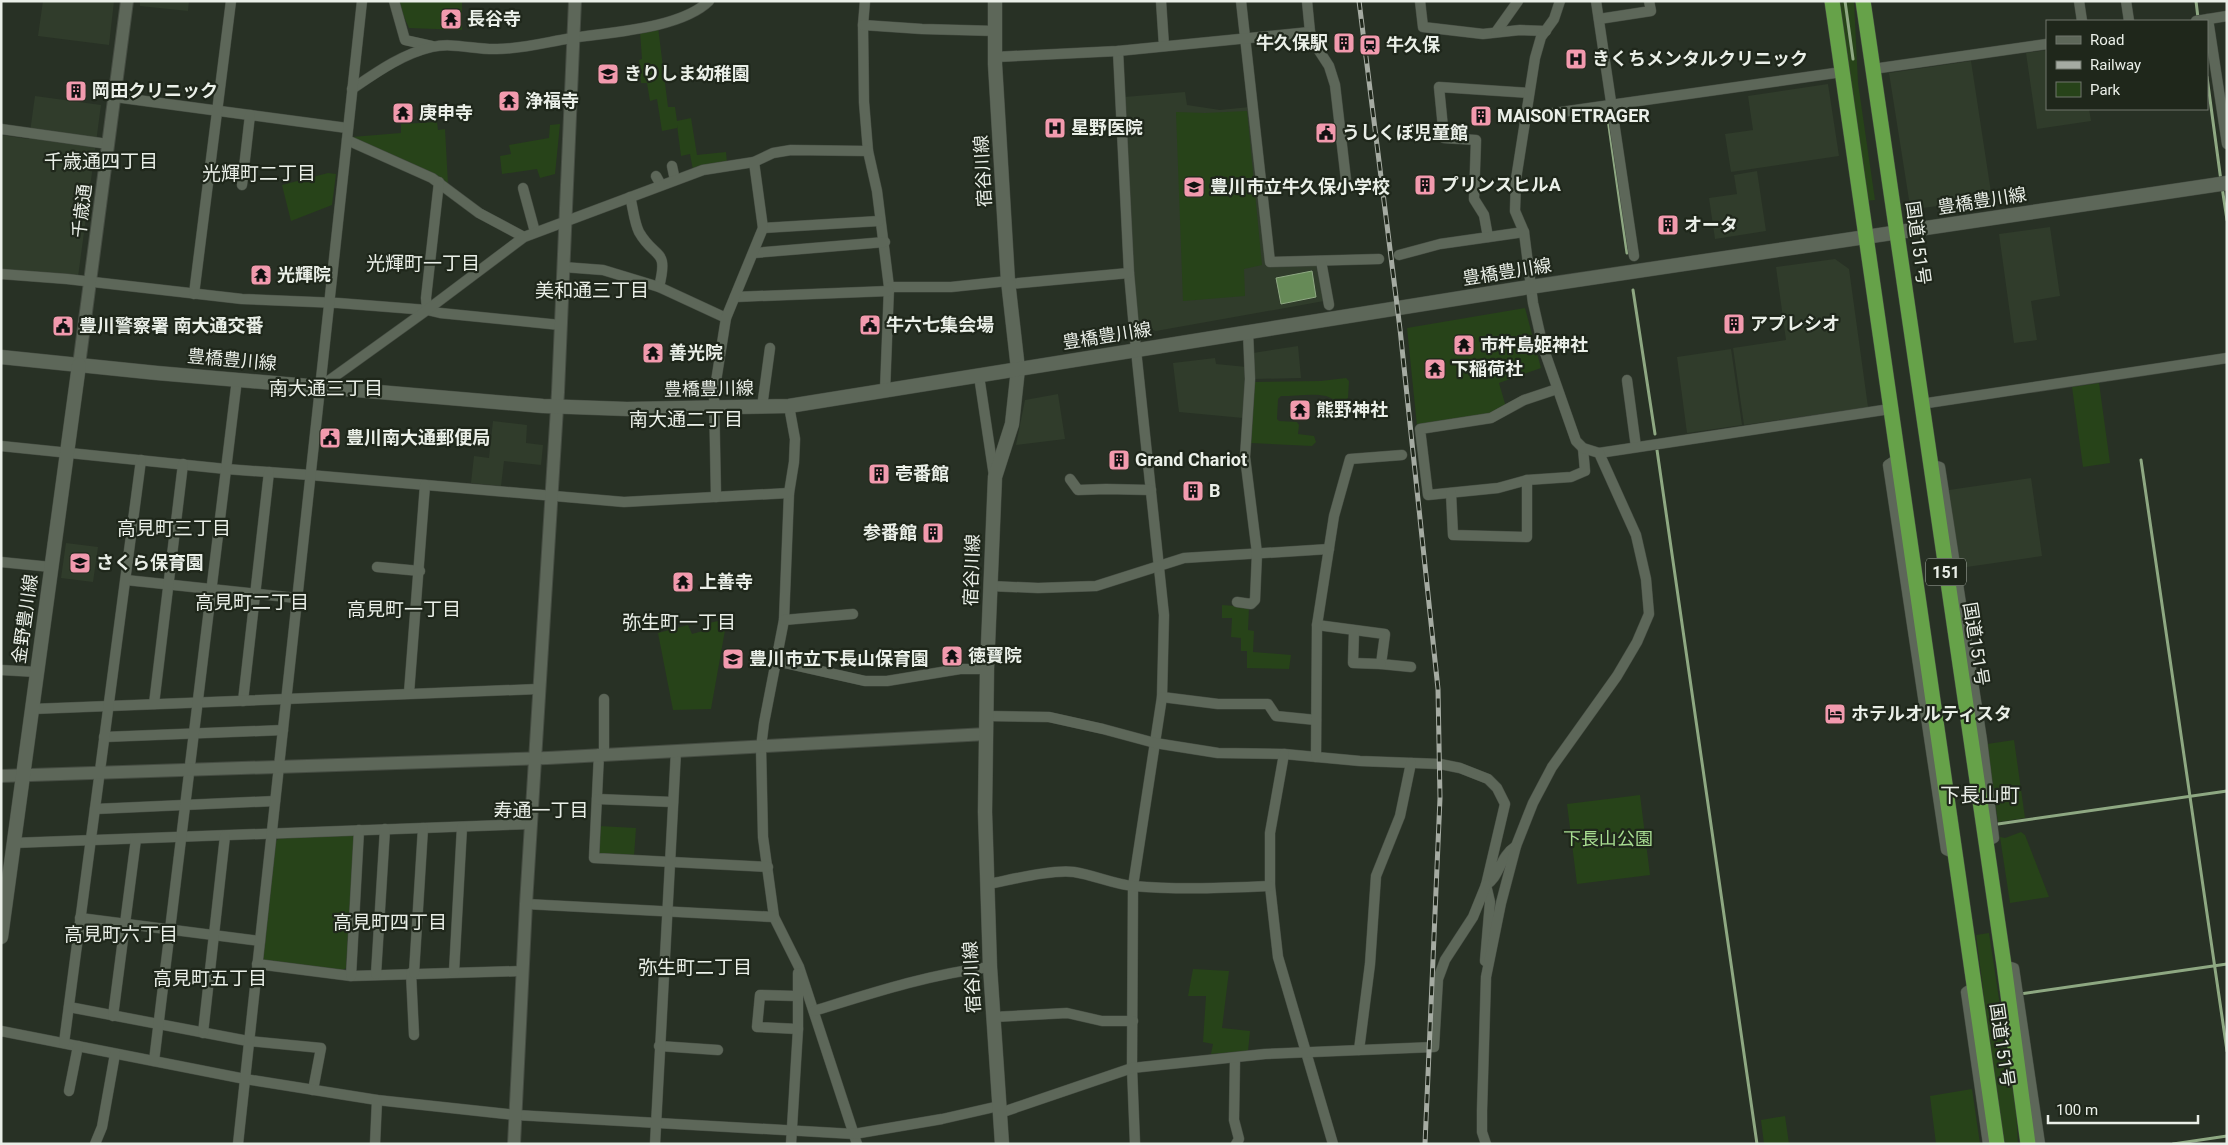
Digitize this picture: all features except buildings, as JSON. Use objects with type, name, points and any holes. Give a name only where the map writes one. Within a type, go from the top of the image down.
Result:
[{"type":"highway","name":"国道151号","points":[[1832,1],[1997,1144]]},
{"type":"highway","name":"国道151号","points":[[1863,1],[2004,964],[2028,1144]]},
{"type":"main road","name":"宿谷川線","points":[[995,1],[995,57],[1008,282],[1018,369],[1012,424],[995,477],[986,716],[985,812],[990,968],[1002,1144]]},
{"type":"main road","name":"豊橋豊川線","points":[[1,357],[320,387],[557,406],[627,409],[713,409],[788,406],[1531,287],[2222,184]]},
{"type":"main road","name":"金野豊川線","points":[[1,937],[79,365]]},
{"type":"street","name":"千歳通","points":[[79,365],[127,1]]},
{"type":"street","points":[[194,294],[231,1]]},
{"type":"street","points":[[238,1144],[362,1]]},
{"type":"street","points":[[394,1],[405,40],[433,47],[496,49],[526,47],[659,24],[686,14],[709,1]]},
{"type":"street","points":[[514,1144],[522,971],[536,759],[538,689],[557,406],[575,1]]},
{"type":"street","points":[[865,1],[863,25],[864,102],[868,151],[877,191],[879,221],[885,242],[889,289],[885,391]]},
{"type":"street","points":[[1161,1],[1164,46]]},
{"type":"street","points":[[1241,1],[1270,262],[1379,259]]},
{"type":"street","points":[[1307,1],[1310,32],[1316,46],[1329,66],[1335,86],[1346,180]]},
{"type":"street","points":[[1420,1],[1423,27],[1483,34],[1546,31]]},
{"type":"street","points":[[1496,32],[1518,1]]},
{"type":"street","points":[[1560,1],[1554,19],[1541,37],[1535,58],[1516,179],[1514,211],[1524,232],[1531,287],[1543,347],[1576,441],[1583,448],[1600,452],[1890,409]]},
{"type":"street","points":[[1596,1],[1634,256]]},
{"type":"street","points":[[1599,19],[1651,11],[1650,1]]},
{"type":"street","points":[[2079,1],[2082,20]]},
{"type":"street","points":[[2126,1],[2129,20]]},
{"type":"street","points":[[2202,20],[2227,16]]},
{"type":"street","points":[[863,25],[996,31]]},
{"type":"street","points":[[995,57],[1118,51],[1310,32]]},
{"type":"street","points":[[1873,69],[2046,44]]},
{"type":"street","points":[[352,89],[395,61],[433,47]]},
{"type":"street","points":[[2208,50],[2227,144]]},
{"type":"street","points":[[1118,51],[1136,350],[1164,615],[1162,697],[1133,886],[1132,1068],[1135,1144]]},
{"type":"street","points":[[1526,116],[1842,72]]},
{"type":"street","points":[[1488,237],[1484,215],[1474,199],[1476,140],[1444,138],[1439,87],[1530,93]]},
{"type":"street","points":[[115,97],[347,128]]},
{"type":"street","points":[[242,185],[250,115]]},
{"type":"street","points":[[1,129],[108,144]]},
{"type":"street","points":[[347,140],[439,182],[479,213],[524,237]]},
{"type":"street","points":[[320,387],[524,237],[535,232],[703,170],[754,162],[773,153],[791,150],[868,151]]},
{"type":"street","points":[[716,497],[713,409],[726,318],[763,228],[754,162]]},
{"type":"street","points":[[672,166],[675,180]]},
{"type":"street","points":[[656,176],[661,185]]},
{"type":"street","points":[[427,310],[426,298],[439,182]]},
{"type":"street","points":[[523,188],[535,232]]},
{"type":"street","points":[[630,197],[639,232],[662,258],[664,267],[659,287]]},
{"type":"street","points":[[763,228],[879,221]]},
{"type":"street","points":[[1399,255],[1440,244],[1524,232]]},
{"type":"street","points":[[754,253],[885,242]]},
{"type":"street","points":[[1321,260],[1329,305]]},
{"type":"street","points":[[563,267],[602,270],[659,287],[726,318]]},
{"type":"street","points":[[735,297],[951,287],[1130,272]]},
{"type":"street","points":[[1,274],[242,299],[427,310],[440,313],[560,325]]},
{"type":"street","points":[[1236,602],[1251,604],[1255,600],[1257,553],[1245,457],[1250,379],[1248,332]]},
{"type":"street","points":[[762,407],[770,348]]},
{"type":"street","points":[[1921,404],[2227,358]]},
{"type":"street","points":[[979,376],[995,477]]},
{"type":"street","points":[[154,1061],[237,379]]},
{"type":"street","points":[[1627,380],[1636,447]]},
{"type":"street","points":[[1557,389],[1524,400],[1491,418],[1420,429],[1428,495],[1498,488],[1527,480],[1571,477],[1584,471],[1583,448]]},
{"type":"street","points":[[788,406],[795,439],[794,462],[789,493],[784,620],[761,748],[762,829],[774,917],[798,967],[814,1010],[856,1139]]},
{"type":"street","points":[[1,446],[226,469],[310,474],[425,486],[624,502],[789,493]]},
{"type":"street","points":[[1486,978],[1501,903],[1516,846],[1533,804],[1552,766],[1617,676],[1637,642],[1649,614],[1646,579],[1638,541],[1600,452]]},
{"type":"street","points":[[1316,757],[1317,626],[1329,548],[1341,488],[1350,460],[1402,455]]},
{"type":"street","points":[[64,1043],[141,460]]},
{"type":"street","points":[[154,704],[184,464]]},
{"type":"street","points":[[243,701],[269,472]]},
{"type":"street","points":[[1070,479],[1078,490],[1151,490]]},
{"type":"street","points":[[1450,493],[1453,535],[1527,537],[1527,480]]},
{"type":"street","points":[[409,693],[420,571],[425,486]]},
{"type":"street","points":[[990,586],[1038,588],[1096,586],[1184,558],[1329,548]]},
{"type":"street","points":[[1,562],[51,567]]},
{"type":"street","points":[[377,567],[420,571]]},
{"type":"street","points":[[126,580],[296,598]]},
{"type":"street","points":[[784,620],[853,614]]},
{"type":"street","points":[[1317,626],[1385,634],[1382,664]]},
{"type":"street","points":[[1354,631],[1354,663],[1411,667]]},
{"type":"street","points":[[776,662],[835,673],[864,681],[887,681],[960,669],[987,668]]},
{"type":"street","points":[[1,670],[37,672]]},
{"type":"street","points":[[32,709],[538,689]]},
{"type":"street","points":[[1162,697],[1218,704],[1229,702],[1268,704],[1276,716],[1316,720]]},
{"type":"street","points":[[604,699],[594,858],[768,868]]},
{"type":"street","points":[[1,1031],[245,1079],[377,1100],[516,1115],[792,1131],[856,1139],[942,1119],[1000,1110],[1132,1068],[1265,1054],[1305,1054],[1434,1047],[1438,979],[1445,960],[1473,917],[1486,885],[1505,804],[1497,788],[1488,779],[1460,768],[1440,764],[1284,754],[1218,753],[1155,744],[1103,729],[1049,718],[986,716]]},
{"type":"street","points":[[104,736],[283,730]]},
{"type":"street","points":[[1,776],[536,759],[602,754],[761,748],[866,739],[986,734]]},
{"type":"street","points":[[655,1144],[676,751]]},
{"type":"street","points":[[1284,754],[1270,833],[1270,886],[1278,957],[1333,1144]]},
{"type":"street","points":[[1358,1050],[1370,964],[1376,876],[1400,816],[1411,763]]},
{"type":"street","points":[[597,799],[673,802]]},
{"type":"street","points":[[94,809],[275,801]]},
{"type":"street","points":[[14,843],[531,824]]},
{"type":"street","points":[[454,972],[462,827]]},
{"type":"street","points":[[414,1035],[412,973],[422,828]]},
{"type":"street","points":[[376,974],[385,829]]},
{"type":"street","points":[[351,976],[359,830]]},
{"type":"street","points":[[203,1033],[225,836]]},
{"type":"street","points":[[113,1016],[136,839]]},
{"type":"street","points":[[1486,885],[1493,881],[1501,861],[1508,851],[1516,846]]},
{"type":"street","points":[[988,884],[1039,875],[1073,872],[1133,886],[1188,889],[1270,886]]},
{"type":"street","points":[[1486,885],[1490,902],[1485,946],[1486,978],[1482,1111],[1482,1132],[1486,1144]]},
{"type":"street","points":[[526,904],[774,917]]},
{"type":"street","points":[[80,918],[260,942]]},
{"type":"street","points":[[257,964],[351,976],[522,971]]},
{"type":"street","points":[[2004,964],[2014,968],[2040,1144]]},
{"type":"street","points":[[791,1144],[798,1030],[798,967]]},
{"type":"street","points":[[814,1010],[874,992],[953,972],[990,968]]},
{"type":"street","points":[[1974,986],[1966,992],[1988,1144]]},
{"type":"street","points":[[797,996],[760,995],[757,1027],[798,1030]]},
{"type":"street","points":[[69,1007],[248,1042],[321,1048],[313,1090]]},
{"type":"street","points":[[993,1017],[1067,1014],[1102,1021],[1133,1021]]},
{"type":"street","points":[[69,1092],[78,1046]]},
{"type":"street","points":[[659,1046],[718,1050]]},
{"type":"street","points":[[94,1144],[102,1127],[115,1054]]},
{"type":"street","points":[[1235,1058],[1234,1120],[1239,1139],[1236,1144]]},
{"type":"street","points":[[375,1144],[377,1100]]},
{"type":"shaded area","points":[[43,1],[114,1],[109,45],[38,36]]},
{"type":"shaded area","points":[[140,1],[189,1],[188,11],[140,6]]},
{"type":"shaded area","points":[[2046,50],[2046,110],[2089,110],[2091,121],[2037,129],[2026,53]]},
{"type":"shaded area","points":[[1971,61],[1992,199],[1915,209],[1910,206],[1889,73]]},
{"type":"shaded area","points":[[1828,84],[1839,156],[1731,172],[1725,134],[1753,130],[1748,96]]},
{"type":"shaded area","name":"豊川市立牛久保小学校","points":[[1185,92],[1187,105],[1220,110],[1250,107],[1266,266],[1316,265],[1324,301],[1156,331],[1150,329],[1137,330],[1124,97]]},
{"type":"shaded area","points":[[35,96],[101,105],[78,277],[1,270],[1,135],[29,139]]},
{"type":"shaded area","points":[[1757,171],[1766,231],[1715,239],[1709,198],[1737,194],[1734,175]]},
{"type":"shaded area","points":[[2050,227],[2060,296],[2031,301],[2037,340],[2014,343],[1999,234]]},
{"type":"shaded area","points":[[1835,259],[1849,269],[1868,407],[1744,425],[1733,348],[1786,340],[1776,267]]},
{"type":"shaded area","points":[[1312,271],[1316,297],[1281,304],[1276,278]]},
{"type":"shaded area","points":[[1298,346],[1301,378],[1254,379],[1253,353]]},
{"type":"shaded area","points":[[1731,349],[1742,425],[1687,433],[1677,357]]},
{"type":"shaded area","points":[[1215,358],[1216,364],[1247,367],[1243,418],[1179,412],[1173,363]]},
{"type":"shaded area","points":[[1058,394],[1065,439],[1016,445],[1025,400]]},
{"type":"shaded area","points":[[493,421],[527,425],[526,443],[543,445],[541,465],[504,461],[501,486],[471,483],[474,456],[489,458]]},
{"type":"shaded area","points":[[2031,478],[2042,556],[1960,568],[1949,490]]},
{"type":"shaded area","name":"さくら保育園","points":[[66,543],[98,547],[93,582],[61,578]]},
{"type":"green space","name":"長谷寺","points":[[397,1],[462,1],[462,30],[409,28]]},
{"type":"green space","points":[[1839,1],[1854,1],[1858,83],[1875,200],[1865,201]]},
{"type":"green space","points":[[658,27],[668,107],[675,107],[677,121],[691,118],[697,155],[726,152],[727,163],[693,170],[690,154],[681,156],[677,125],[677,128],[662,131],[657,99],[650,101],[647,83],[641,83],[639,60],[642,59],[640,31]]},
{"type":"green space","points":[[1247,111],[1262,265],[1244,269],[1245,296],[1183,301],[1176,112]]},
{"type":"green space","points":[[437,122],[438,130],[445,129],[448,184],[352,137],[401,133],[401,124]]},
{"type":"green space","points":[[560,124],[555,174],[540,178],[537,169],[502,174],[500,156],[511,154],[509,145],[549,138],[550,125]]},
{"type":"green space","points":[[328,173],[336,174],[332,205],[291,221],[282,185]]},
{"type":"green space","points":[[1525,308],[1541,368],[1499,383],[1506,407],[1490,414],[1417,426],[1407,328]]},
{"type":"green space","points":[[1346,378],[1349,381],[1348,398],[1342,401],[1315,395],[1281,396],[1278,399],[1277,419],[1279,421],[1297,422],[1299,425],[1298,434],[1314,436],[1316,442],[1312,446],[1251,443],[1254,382],[1321,381]]},
{"type":"green space","points":[[2099,383],[2110,463],[2083,467],[2072,387]]},
{"type":"green space","points":[[1222,605],[1249,607],[1248,630],[1254,631],[1253,652],[1291,655],[1289,669],[1247,668],[1247,651],[1241,651],[1241,638],[1231,637],[1232,618],[1222,618]]},
{"type":"green space","points":[[727,619],[711,709],[673,710],[658,633],[688,625],[692,634],[710,629],[709,623]]},
{"type":"green space","points":[[2014,740],[2025,818],[1998,822],[1987,744]]},
{"type":"green space","name":"下長山公園","points":[[1640,795],[1650,875],[1577,884],[1567,804]]},
{"type":"green space","points":[[599,826],[636,828],[634,856],[598,854]]},
{"type":"green space","points":[[2021,832],[2025,835],[2049,897],[2010,903],[2000,837],[2005,838]]},
{"type":"green space","points":[[351,834],[354,837],[346,968],[343,970],[264,961],[262,959],[276,841],[279,838]]},
{"type":"green space","points":[[1989,933],[2016,1111],[2018,1144],[2001,1144],[1985,1035],[1983,988],[1976,935]]},
{"type":"green space","points":[[1193,969],[1229,971],[1222,1028],[1250,1031],[1248,1051],[1211,1054],[1213,1044],[1203,1042],[1206,996],[1188,996]]},
{"type":"green space","points":[[1972,1089],[1980,1144],[1936,1144],[1930,1096]]},
{"type":"green space","points":[[1785,1116],[1789,1144],[1764,1144],[1761,1120]]},
{"type":"waterway","points":[[1845,1],[1853,59]]},
{"type":"waterway","points":[[2196,1],[2198,18]]},
{"type":"waterway","points":[[2208,84],[2221,181]]},
{"type":"waterway","points":[[1607,112],[1627,253]]},
{"type":"waterway","points":[[2222,187],[2227,220]]},
{"type":"waterway","points":[[1633,290],[1655,434]]},
{"type":"waterway","points":[[1657,450],[1757,1144]]},
{"type":"waterway","points":[[2141,460],[2227,1051]]},
{"type":"waterway","points":[[1998,824],[2227,791]]},
{"type":"waterway","points":[[2020,994],[2227,964]]},
{"type":"waterway","points":[[2173,1144],[2227,1136]]},
{"type":"railway","points":[[1359,1],[1400,329],[1438,689],[1440,798],[1425,1144]]},
{"type":"place","name":"長谷寺","points":[[451,19]]},
{"type":"place","name":"牛久保駅","points":[[1344,43]]},
{"type":"place","name":"牛久保","points":[[1370,45]]},
{"type":"place","name":"きくちメンタルクリニック","points":[[1576,59]]},
{"type":"place","name":"きりしま幼稚園","points":[[608,74]]},
{"type":"place","name":"岡田クリニック","points":[[76,91]]},
{"type":"place","name":"浄福寺","points":[[509,101]]},
{"type":"place","name":"庚申寺","points":[[403,113]]},
{"type":"place","name":"MAISON ETRAGER","points":[[1481,116]]},
{"type":"place","name":"星野医院","points":[[1055,128]]},
{"type":"place","name":"うしくぼ児童館","points":[[1326,133]]},
{"type":"place","name":"プリンスヒルA","points":[[1425,185]]},
{"type":"place","name":"豊川市立牛久保小学校","points":[[1194,187]]},
{"type":"place","name":"オータ","points":[[1668,225]]},
{"type":"place","name":"光輝院","points":[[261,275]]},
{"type":"place","name":"アプレシオ","points":[[1734,324]]},
{"type":"place","name":"牛六七集会場","points":[[870,325]]},
{"type":"place","name":"豊川警察署 南大通交番","points":[[63,326]]},
{"type":"place","name":"市杵島姫神社","points":[[1464,345]]},
{"type":"place","name":"善光院","points":[[653,353]]},
{"type":"place","name":"下稲荷社","points":[[1435,369]]},
{"type":"place","name":"熊野神社","points":[[1300,410]]},
{"type":"place","name":"豊川南大通郵便局","points":[[330,438]]},
{"type":"place","name":"Grand Chariot","points":[[1119,460]]},
{"type":"place","name":"壱番館","points":[[879,474]]},
{"type":"place","name":"B","points":[[1193,491]]},
{"type":"place","name":"参番館","points":[[933,533]]},
{"type":"place","name":"さくら保育園","points":[[80,563]]},
{"type":"place","name":"上善寺","points":[[683,582]]},
{"type":"place","name":"徳寶院","points":[[952,656]]},
{"type":"place","name":"豊川市立下長山保育園","points":[[733,659]]},
{"type":"place","name":"ホテルオルティスタ","points":[[1835,714]]},
{"type":"district","name":"千歳通四丁目","points":[[101,161]]},
{"type":"district","name":"光輝町二丁目","points":[[259,173]]},
{"type":"district","name":"光輝町一丁目","points":[[423,263]]},
{"type":"district","name":"美和通三丁目","points":[[592,290]]},
{"type":"district","name":"南大通三丁目","points":[[326,388]]},
{"type":"district","name":"南大通二丁目","points":[[686,419]]},
{"type":"district","name":"高見町三丁目","points":[[174,528]]},
{"type":"district","name":"高見町二丁目","points":[[252,602]]},
{"type":"district","name":"高見町一丁目","points":[[404,609]]},
{"type":"district","name":"弥生町一丁目","points":[[679,622]]},
{"type":"district","name":"下長山町","points":[[1980,795]]},
{"type":"district","name":"寿通一丁目","points":[[541,810]]},
{"type":"district","name":"高見町四丁目","points":[[390,922]]},
{"type":"district","name":"高見町六丁目","points":[[121,934]]},
{"type":"district","name":"弥生町二丁目","points":[[695,967]]},
{"type":"district","name":"高見町五丁目","points":[[210,978]]}]
